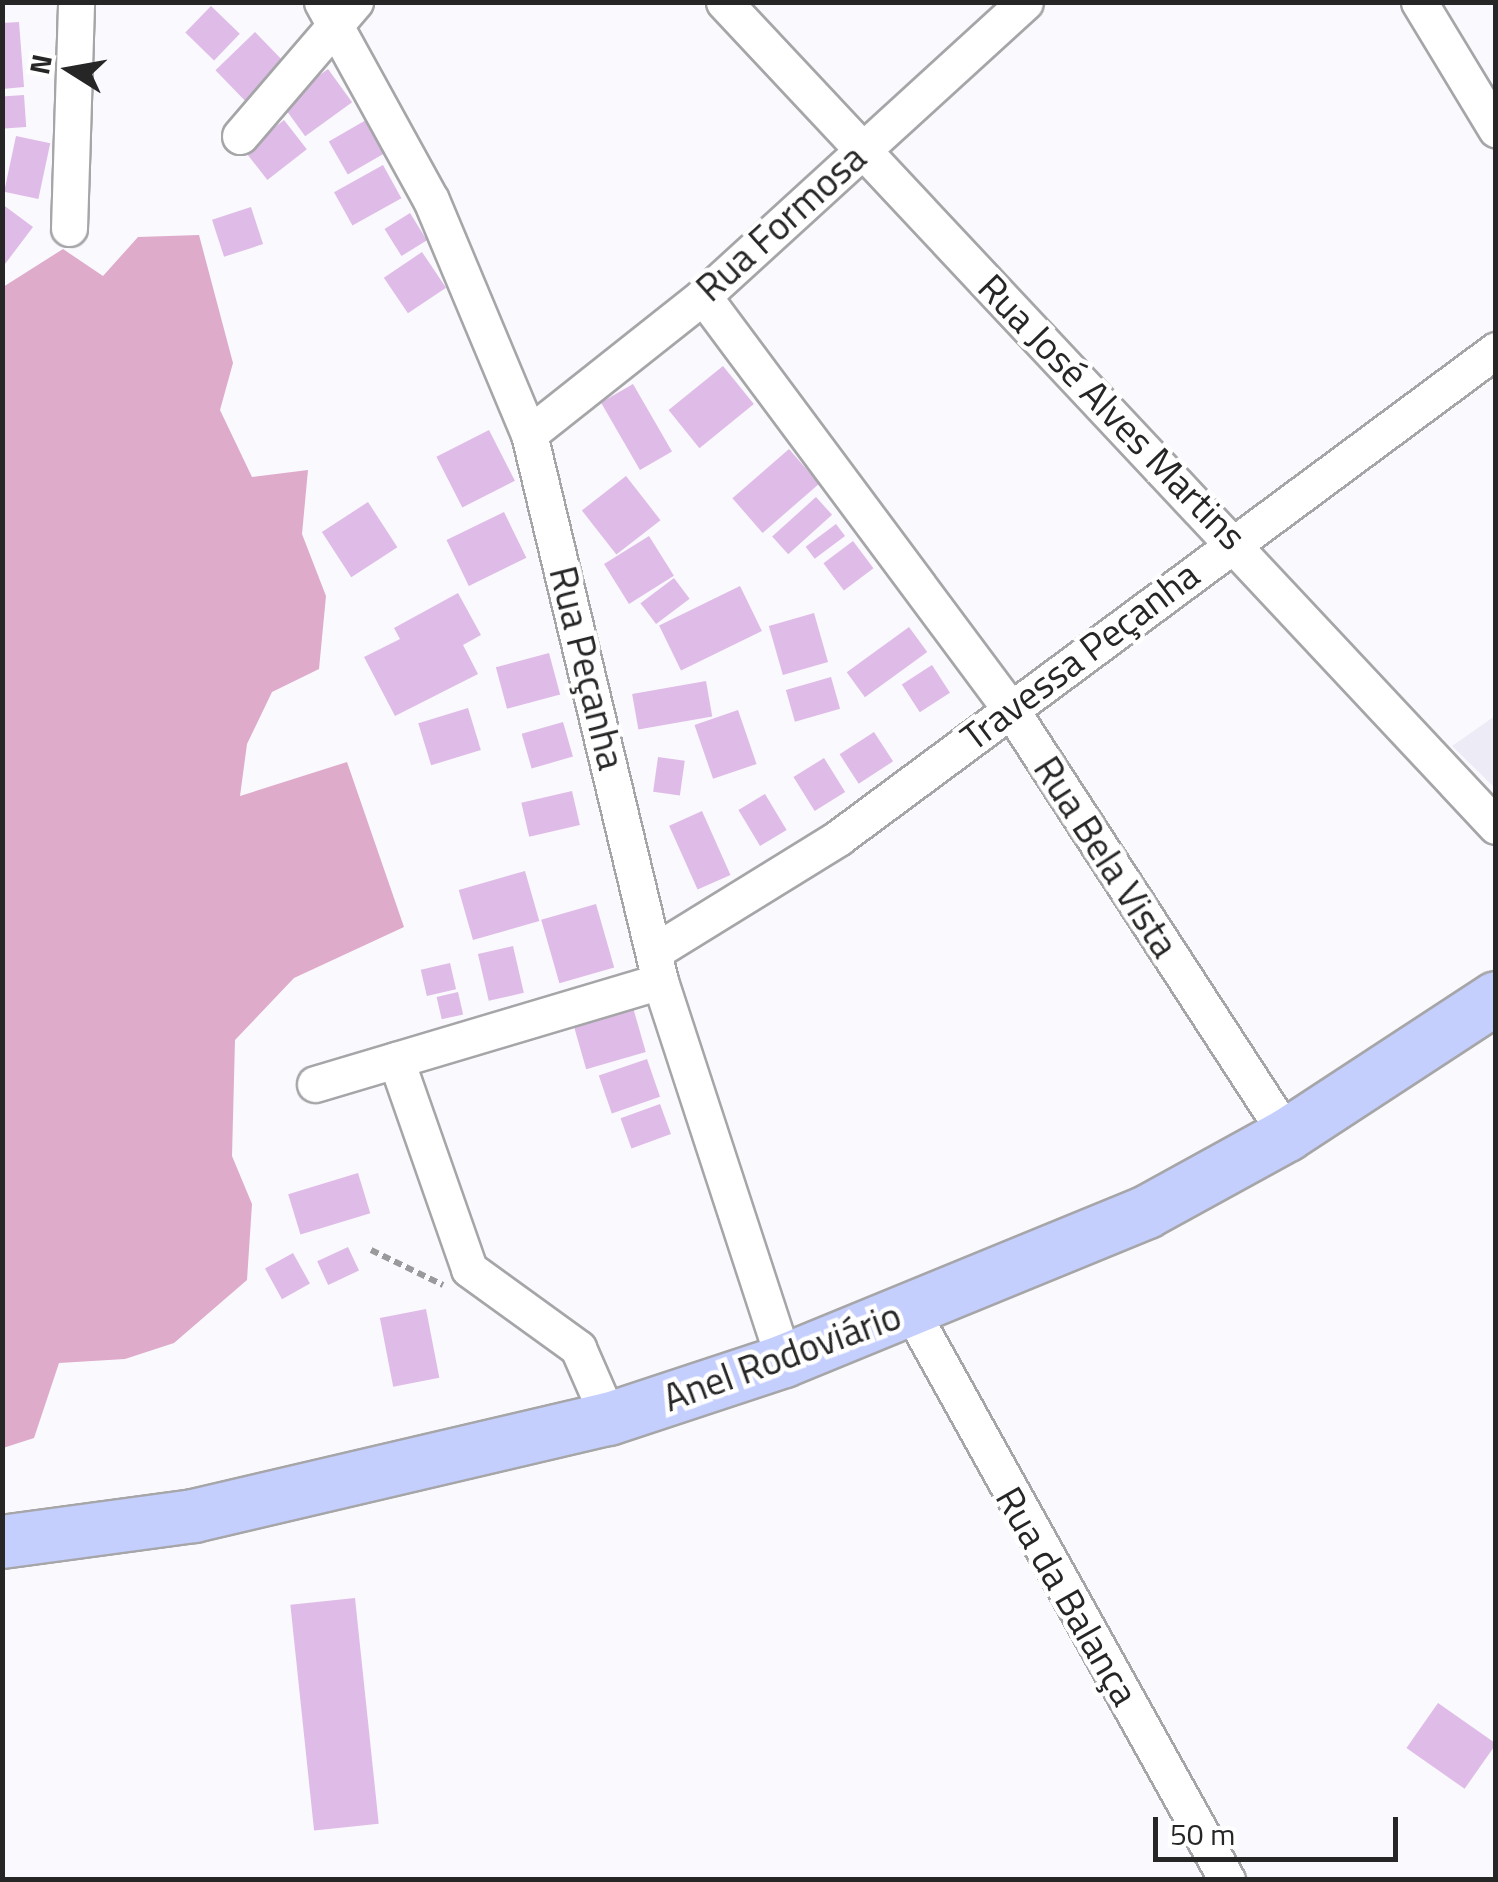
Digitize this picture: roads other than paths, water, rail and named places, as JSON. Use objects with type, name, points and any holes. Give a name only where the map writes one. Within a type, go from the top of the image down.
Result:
[{"type":"main road","name":"Anel Rodoviário","points":[[2,1542],[194,1516],[609,1419],[784,1361],[1147,1212],[1287,1136],[1496,998]]},
{"type":"street","points":[[69,228],[76,2]]},
{"type":"street","name":"Rua José Alves Martins","points":[[724,2],[861,151],[1236,539],[1496,826]]},
{"type":"street","name":"Rua Formosa","points":[[528,434],[703,296],[1025,2]]},
{"type":"street","points":[[1419,2],[1496,128]]},
{"type":"street","points":[[240,136],[337,12]]},
{"type":"street","name":"Rua Peçanha","points":[[337,12],[431,200],[528,434],[658,966],[784,1361]]},
{"type":"street","name":"Rua Bela Vista","points":[[703,296],[1011,710],[1287,1136]]},
{"type":"street","name":"Travessa Peçanha","points":[[315,1084],[396,1060],[658,966],[838,838],[1236,539],[1496,350]]},
{"type":"street","points":[[396,1060],[469,1269],[578,1348],[609,1419]]},
{"type":"street","name":"Rua da Balança","points":[[911,1311],[1227,1880]]}]
